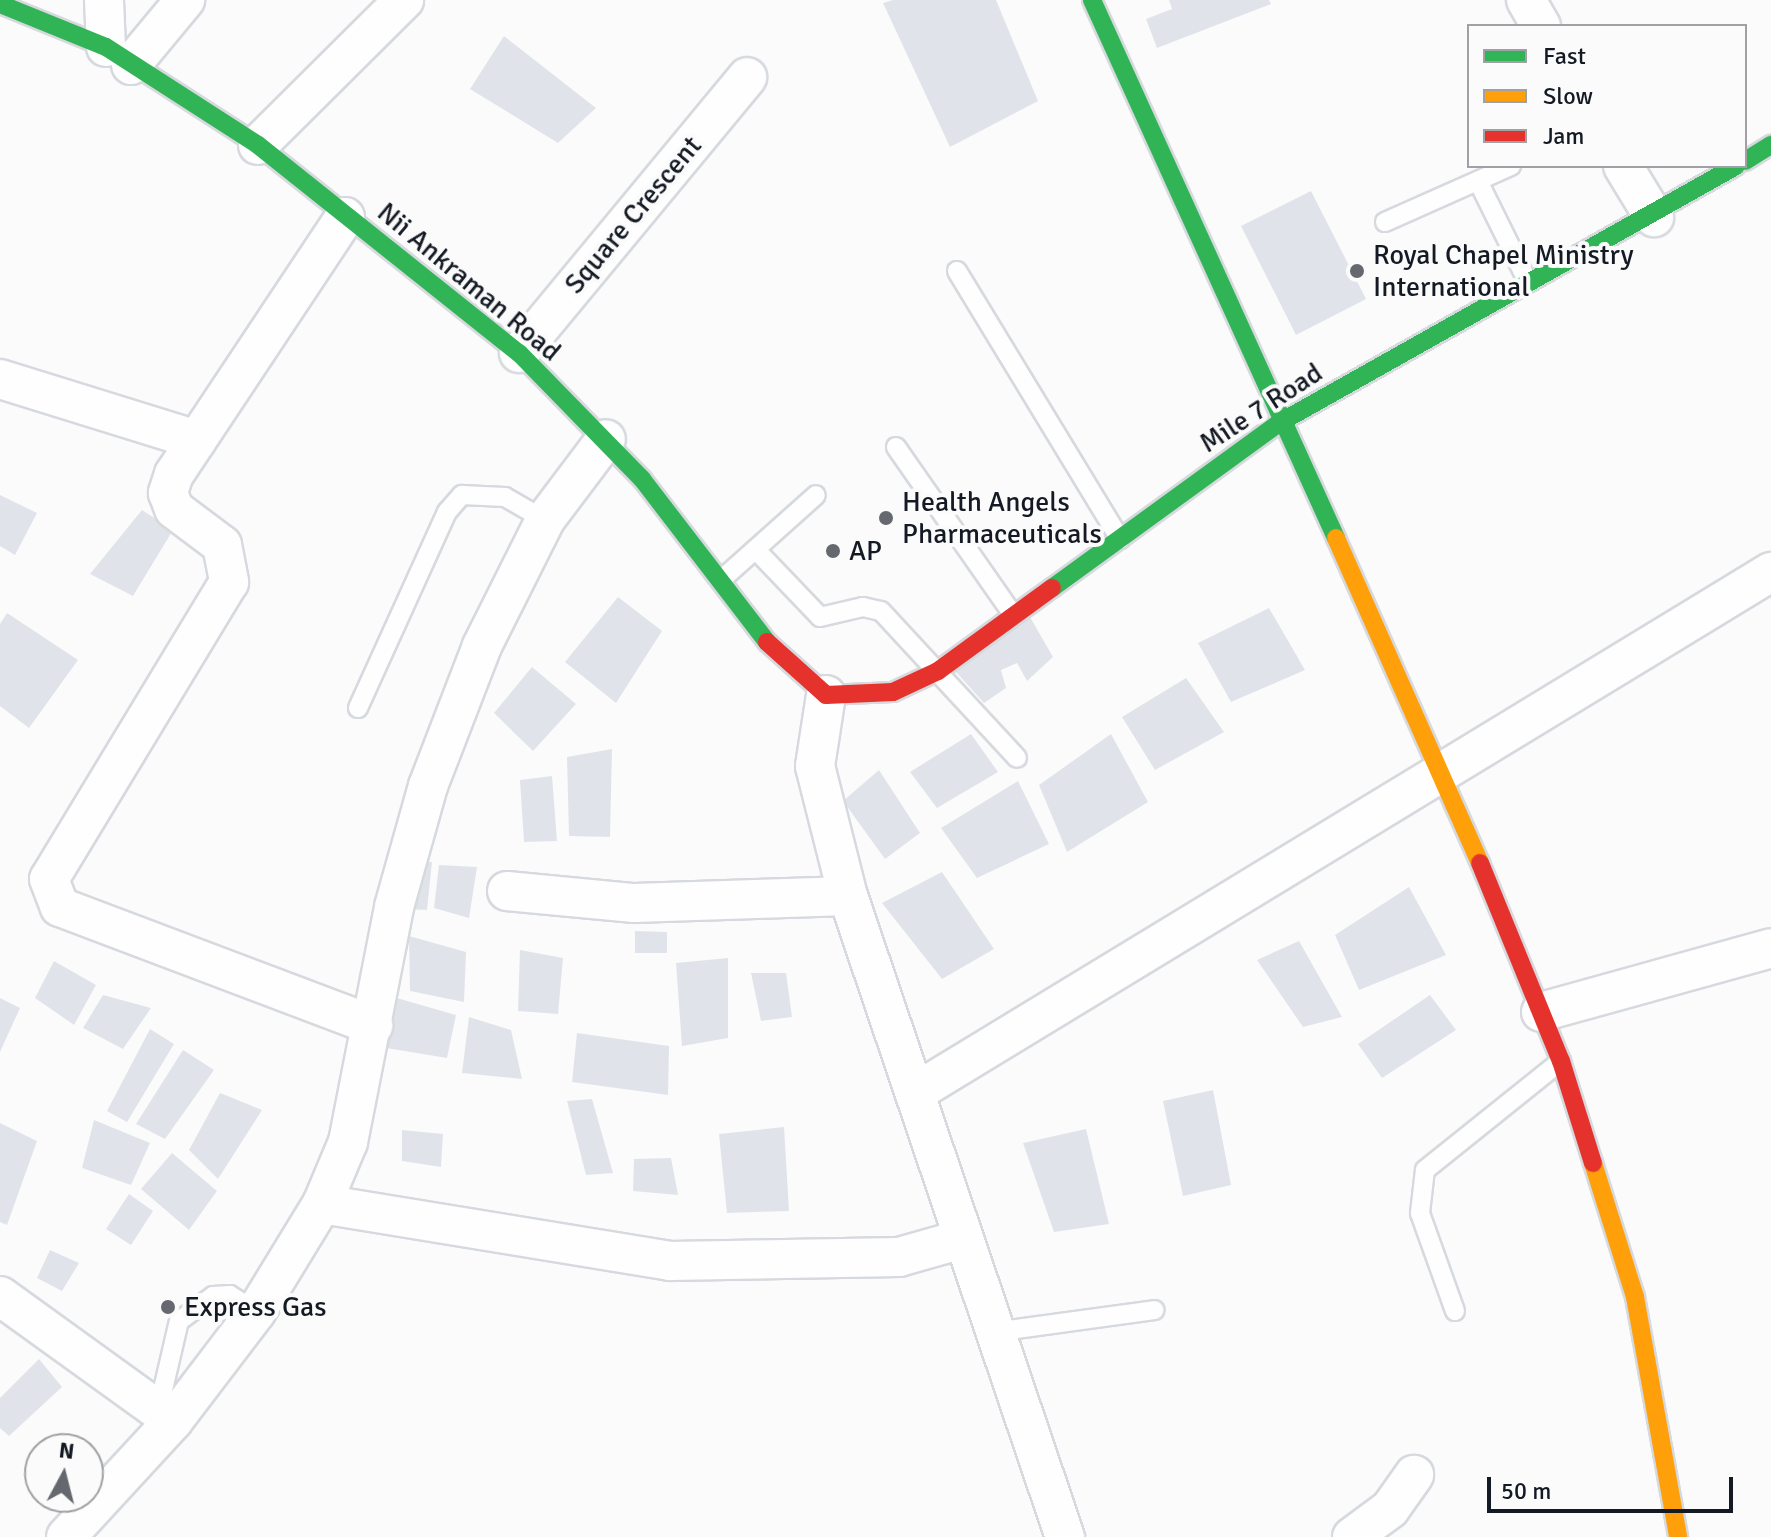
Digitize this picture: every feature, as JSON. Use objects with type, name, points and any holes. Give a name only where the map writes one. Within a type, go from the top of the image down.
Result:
[{"type":"street","points":[[104,0],[119,56],[185,0]]},
{"type":"street","points":[[258,145],[404,0]]},
{"type":"street","points":[[1092,0],[1279,423],[1442,770],[1561,1061],[1635,1297],[1678,1537]]},
{"type":"street","points":[[1526,0],[1540,24]]},
{"type":"street","name":"Nii Ankraman Road","points":[[0,4],[119,56],[258,145],[519,353],[606,439],[721,580],[783,663],[826,695]]},
{"type":"street","name":"Square Crescent","points":[[519,353],[747,77]]},
{"type":"street","points":[[1747,160],[1771,145]]},
{"type":"street","points":[[1624,168],[1654,217]]},
{"type":"street","name":"Mile 7 Road","points":[[826,695],[893,692],[938,671],[1279,423],[1654,217],[1728,168]]},
{"type":"street","points":[[345,217],[197,440],[168,493],[174,509],[222,545],[229,582],[49,879],[51,893],[60,907],[373,1025]]},
{"type":"street","points":[[0,379],[197,440]]},
{"type":"street","points":[[66,1537],[256,1312],[322,1204],[348,1142],[394,907],[428,786],[482,646],[545,520],[606,439]]},
{"type":"street","points":[[916,1092],[1771,572]]},
{"type":"street","points":[[826,695],[815,766],[848,896],[1065,1537]]},
{"type":"street","points":[[507,891],[634,903],[848,896]]},
{"type":"street","points":[[1541,1012],[1771,948]]},
{"type":"street","points":[[322,1204],[670,1261],[899,1257],[962,1239]]},
{"type":"street","points":[[0,1296],[166,1416]]},
{"type":"street","points":[[1352,1537],[1390,1509],[1414,1475]]},
{"type":"lane","points":[[1385,222],[1507,168]]},
{"type":"lane","points":[[1478,181],[1530,285]]},
{"type":"lane","points":[[957,271],[1120,539]]},
{"type":"lane","points":[[896,447],[1014,616]]},
{"type":"lane","points":[[358,708],[447,512],[462,495],[505,497],[545,520]]},
{"type":"lane","points":[[721,580],[816,495]]},
{"type":"lane","points":[[757,551],[811,612],[832,618],[872,606],[938,671],[1017,758]]},
{"type":"lane","points":[[1455,1311],[1420,1213],[1425,1170],[1561,1061]]},
{"type":"lane","points":[[166,1416],[179,1321],[213,1296],[230,1295],[256,1312]]},
{"type":"lane","points":[[994,1332],[1155,1310]]},
{"type":"building","points":[[893,0],[996,0],[1038,101],[950,147],[883,3]]},
{"type":"building","points":[[1169,0],[1269,0],[1271,4],[1157,48],[1146,19],[1172,9]]},
{"type":"building","points":[[504,36],[596,108],[558,143],[470,89]]},
{"type":"building","points":[[1311,191],[1366,299],[1296,335],[1241,226]]},
{"type":"building","points":[[0,495],[37,513],[15,555],[0,546]]},
{"type":"building","points":[[142,510],[173,530],[133,596],[90,574]]},
{"type":"building","points":[[618,597],[662,631],[616,703],[565,662]]},
{"type":"building","points":[[1269,608],[1305,670],[1231,702],[1198,643]]},
{"type":"building","points":[[7,613],[78,660],[29,728],[0,706],[0,624]]},
{"type":"building","points":[[1030,617],[1053,657],[1027,681],[1017,663],[1001,670],[1006,688],[984,703],[956,672]]},
{"type":"building","points":[[532,667],[576,704],[533,751],[494,713]]},
{"type":"building","points":[[1186,678],[1224,732],[1155,770],[1122,717]]},
{"type":"building","points":[[971,734],[998,772],[937,808],[910,772]]},
{"type":"building","points":[[1111,734],[1148,802],[1067,852],[1039,785]]},
{"type":"building","points":[[612,749],[610,837],[569,836],[567,757]]},
{"type":"building","points":[[879,770],[920,833],[885,859],[843,801]]},
{"type":"building","points":[[552,776],[557,841],[524,842],[520,780]]},
{"type":"building","points":[[1018,781],[1049,844],[977,878],[941,828]]},
{"type":"building","points":[[415,862],[432,862],[427,910],[406,909]]},
{"type":"building","points":[[439,865],[477,867],[469,918],[434,908]]},
{"type":"building","points":[[942,872],[994,949],[942,979],[882,903]]},
{"type":"building","points":[[1409,887],[1446,955],[1359,990],[1335,935]]},
{"type":"building","points":[[635,931],[667,932],[667,953],[635,953]]},
{"type":"building","points":[[409,936],[466,952],[464,1002],[410,991]]},
{"type":"building","points":[[1299,941],[1342,1017],[1303,1027],[1257,960]]},
{"type":"building","points":[[520,950],[563,958],[558,1014],[518,1011]]},
{"type":"building","points":[[728,958],[728,1038],[682,1046],[676,963]]},
{"type":"building","points":[[54,961],[96,985],[74,1025],[35,998]]},
{"type":"building","points":[[751,973],[786,973],[792,1017],[761,1021]]},
{"type":"building","points":[[103,995],[151,1008],[123,1049],[83,1028]]},
{"type":"building","points":[[1430,995],[1456,1030],[1382,1078],[1358,1044]]},
{"type":"building","points":[[390,996],[456,1015],[447,1058],[380,1047]]},
{"type":"building","points":[[0,998],[20,1008],[0,1052]]},
{"type":"building","points":[[469,1017],[511,1030],[522,1079],[462,1073]]},
{"type":"building","points":[[150,1029],[174,1044],[127,1122],[107,1111]]},
{"type":"building","points":[[577,1033],[669,1046],[668,1095],[572,1082]]},
{"type":"building","points":[[183,1050],[214,1070],[165,1139],[136,1124]]},
{"type":"building","points":[[1213,1090],[1231,1185],[1183,1196],[1163,1101]]},
{"type":"building","points":[[220,1093],[262,1110],[218,1179],[189,1150]]},
{"type":"building","points":[[592,1099],[613,1173],[586,1175],[567,1101]]},
{"type":"building","points":[[94,1120],[150,1143],[131,1185],[82,1168]]},
{"type":"building","points":[[0,1123],[37,1141],[7,1225],[0,1222]]},
{"type":"building","points":[[784,1127],[789,1211],[727,1213],[719,1134]]},
{"type":"building","points":[[1086,1129],[1109,1224],[1054,1232],[1023,1143]]},
{"type":"building","points":[[402,1130],[443,1134],[441,1167],[402,1161]]},
{"type":"building","points":[[172,1153],[217,1191],[189,1230],[141,1189]]},
{"type":"building","points":[[671,1158],[678,1195],[633,1191],[634,1159]]},
{"type":"building","points":[[129,1194],[153,1211],[131,1245],[106,1229]]},
{"type":"building","points":[[50,1250],[79,1263],[62,1291],[37,1278]]},
{"type":"building","points":[[39,1359],[62,1387],[9,1436],[0,1428],[0,1398]]},
{"type":"traffic: fast","points":[[1092,0],[1336,538]]},
{"type":"traffic: fast","points":[[0,4],[106,47],[258,145],[519,353],[642,479],[767,642]]},
{"type":"traffic: fast","points":[[1747,160],[1771,145]]},
{"type":"traffic: fast","points":[[1052,588],[1279,423],[1732,168]]},
{"type":"traffic: slow","points":[[1336,538],[1480,863]]},
{"type":"traffic: slow","points":[[1593,1163],[1635,1297],[1678,1537]]},
{"type":"traffic: jam","points":[[767,642],[826,695],[893,692],[938,671],[1052,588]]},
{"type":"traffic: jam","points":[[1480,863],[1561,1061],[1593,1163]]},
{"type":"place","name":"Royal Chapel Ministry International","points":[[1357,271]]},
{"type":"place","name":"Health Angels Pharmaceuticals","points":[[886,518]]},
{"type":"place","name":"AP","points":[[833,551]]},
{"type":"place","name":"Express Gas","points":[[168,1307]]}]
